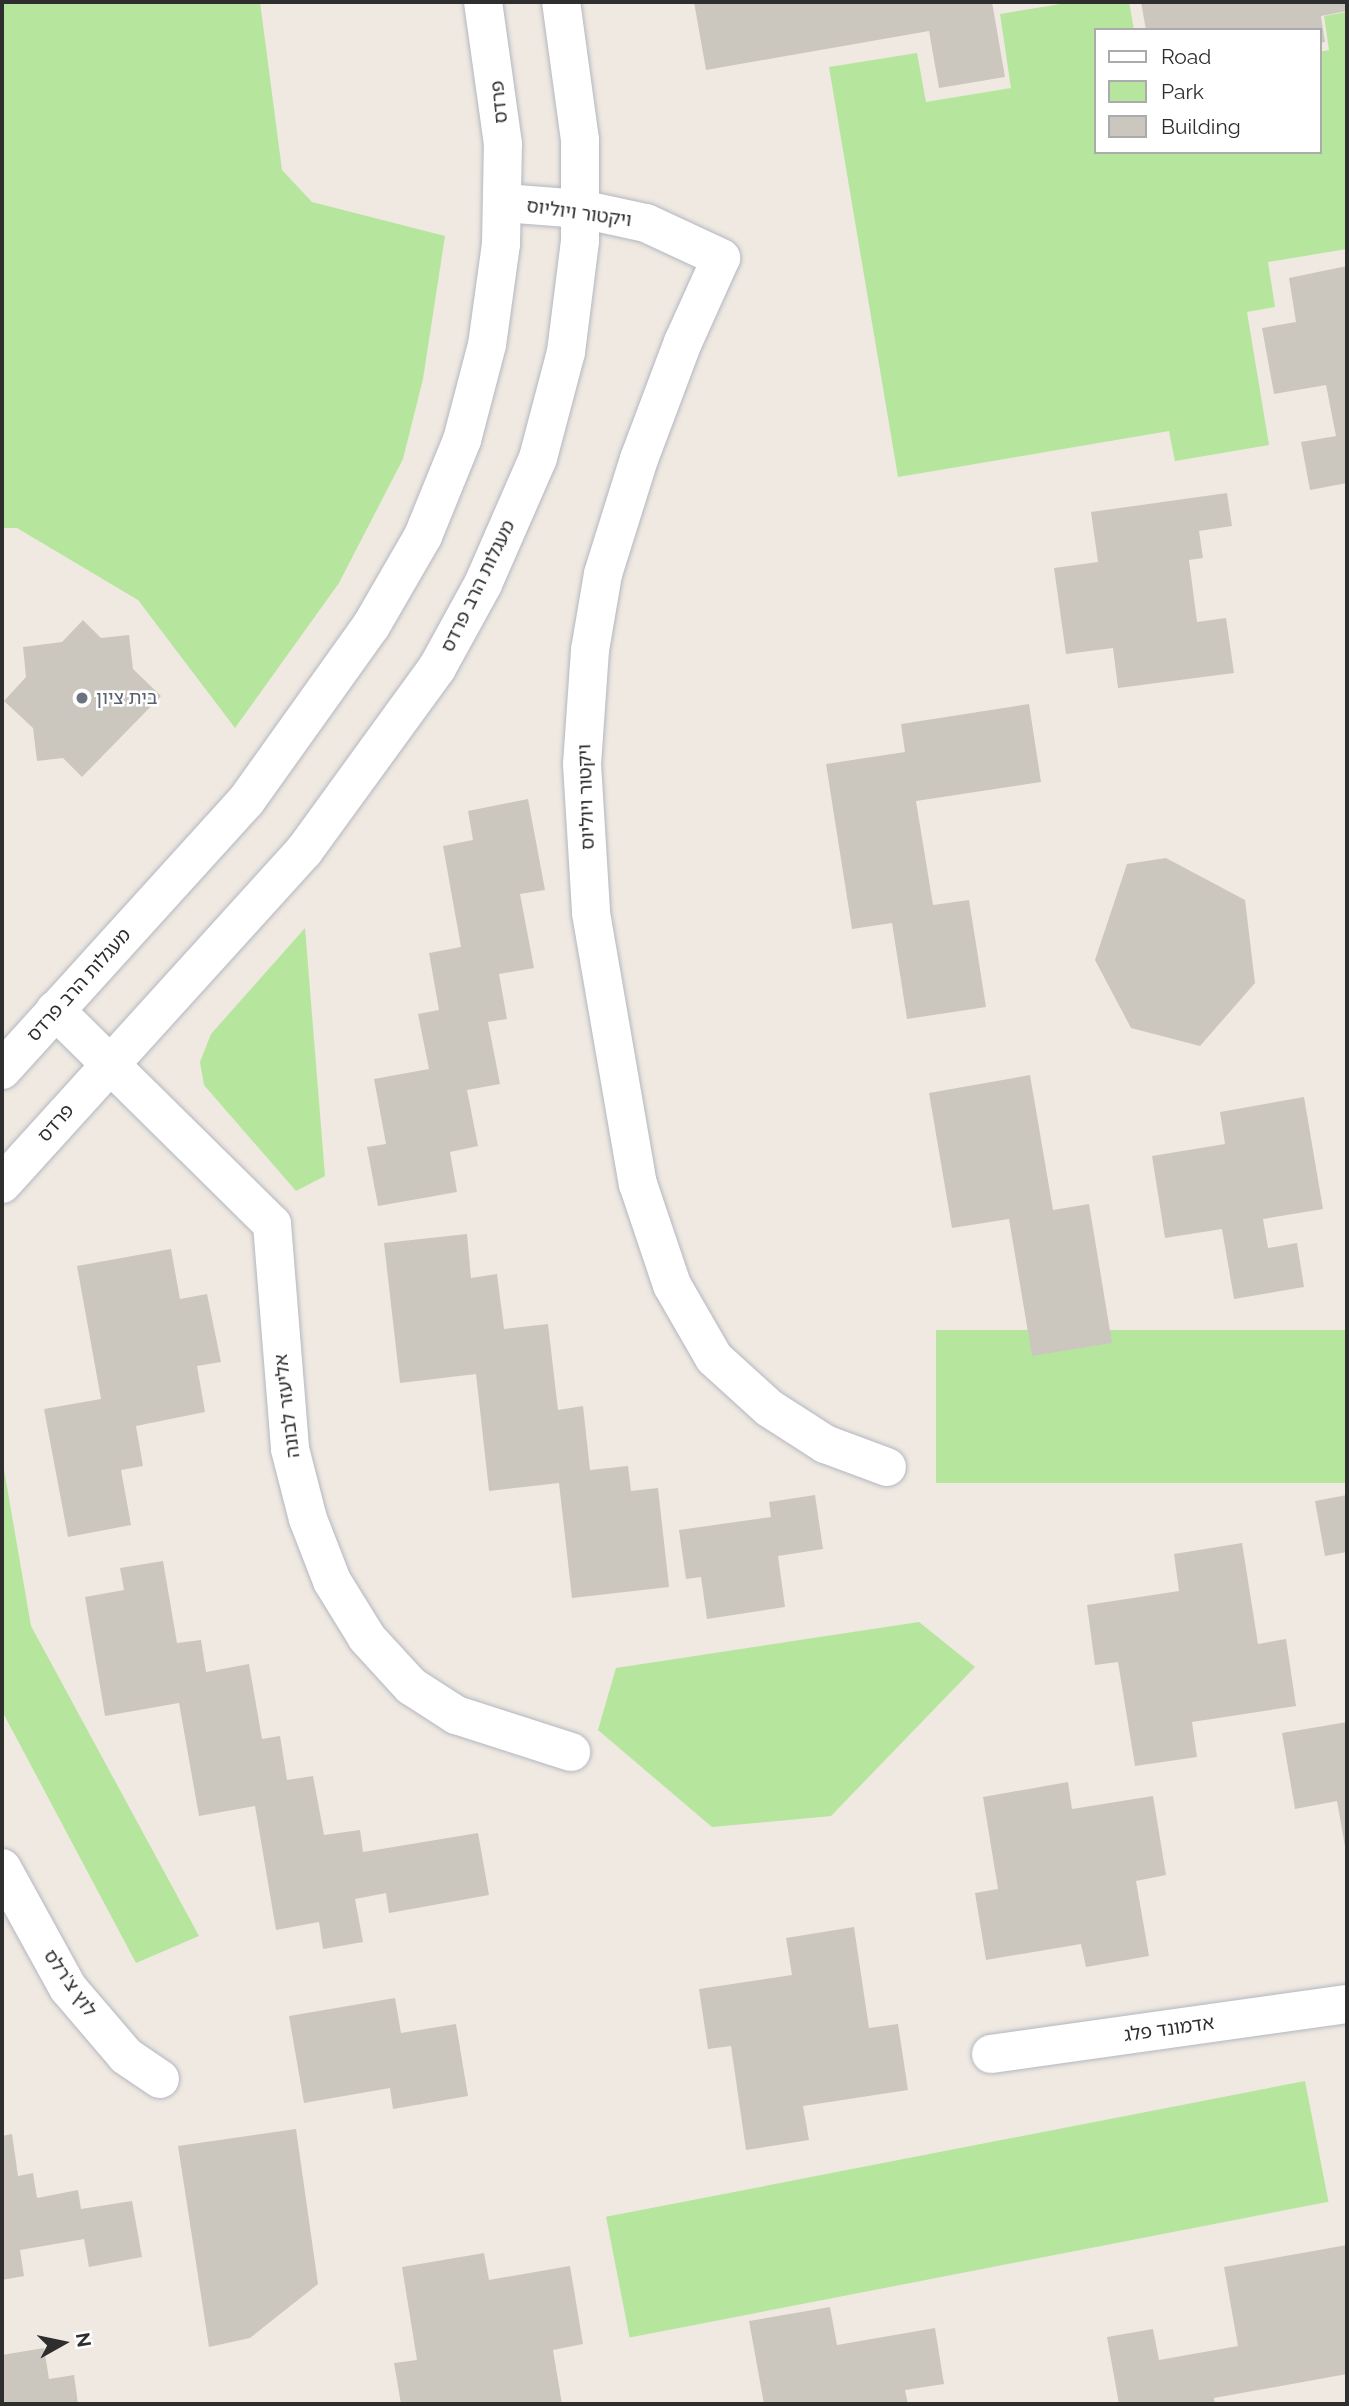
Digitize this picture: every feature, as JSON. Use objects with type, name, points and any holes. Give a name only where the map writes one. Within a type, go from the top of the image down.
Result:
[{"type":"street","name":"פרדס","points":[[483,2],[496,72],[504,203]]},
{"type":"street","name":"מעגלות הרב פרדס","points":[[111,1062],[304,850],[437,668],[477,596],[538,458],[566,352],[581,209],[580,140],[561,2]]},
{"type":"street","name":"ויקטור ויוליוס","points":[[504,203],[581,209],[646,223],[721,258],[683,342],[639,459],[603,574],[590,650],[582,764],[591,913],[638,1184],[672,1285],[714,1358],[769,1408],[825,1444],[887,1467]]},
{"type":"street","name":"מעגלות הרב פרדס","points":[[2,1070],[246,801],[371,626],[423,536],[462,440],[487,345],[504,203]]},
{"type":"street","name":"אליעזר לבונה","points":[[55,1010],[111,1062],[272,1224],[290,1449],[308,1519],[332,1581],[367,1638],[411,1686],[456,1715],[571,1752]]},
{"type":"street","name":"פרדס","points":[[2,1184],[111,1062]]},
{"type":"street","name":"לוץ צ'רלס","points":[[2,1868],[68,1988],[127,2056],[160,2079]]},
{"type":"street","name":"אדמונד פלג","points":[[990,2054],[1347,2004]]},
{"type":"green space","points":[[2,2],[260,2],[282,170],[312,202],[445,236],[423,379],[403,459],[339,583],[235,728],[138,600],[17,528],[2,528]]},
{"type":"green space","points":[[1073,2],[1129,2],[1134,28],[1094,28],[1094,154],[1321,154],[1321,52],[1329,50],[1324,16],[1347,12],[1347,249],[1268,262],[1275,307],[1247,312],[1269,445],[1175,461],[1169,431],[898,477],[829,67],[917,53],[926,102],[1011,88],[1000,14]]},
{"type":"green space","points":[[305,928],[325,1176],[296,1191],[204,1085],[200,1062],[211,1034]]},
{"type":"green space","points":[[936,1330],[1347,1330],[1347,1483],[936,1483]]},
{"type":"green space","points":[[2,1458],[31,1626],[199,1936],[136,1963],[2,1711]]},
{"type":"green space","points":[[919,1622],[975,1667],[831,1816],[712,1827],[598,1730],[616,1668]]},
{"type":"green space","points":[[1305,2081],[1328,2202],[630,2338],[606,2217]]},
{"type":"building","points":[[694,2],[992,2],[1005,77],[939,88],[929,31],[706,70]]},
{"type":"building","points":[[1141,2],[1347,2],[1347,11],[1321,16],[1325,42],[1321,43],[1321,28],[1146,28]]},
{"type":"building","points":[[1347,266],[1347,483],[1310,490],[1301,442],[1336,436],[1326,385],[1274,394],[1262,328],[1296,322],[1289,278]]},
{"type":"building","points":[[1227,493],[1232,526],[1199,531],[1203,558],[1189,560],[1197,622],[1226,618],[1234,673],[1118,688],[1113,648],[1066,654],[1054,568],[1098,562],[1091,512]]},
{"type":"building","name":"בית ציון","points":[[83,620],[101,638],[129,635],[133,669],[161,696],[82,777],[63,758],[37,761],[33,728],[4,701],[26,677],[23,647],[62,642]]},
{"type":"building","points":[[1029,704],[1041,782],[916,801],[933,905],[969,900],[986,1007],[907,1019],[892,923],[852,929],[826,764],[905,752],[901,724]]},
{"type":"building","points":[[528,799],[545,890],[520,894],[534,968],[499,974],[507,1019],[488,1022],[500,1084],[467,1090],[478,1146],[450,1152],[457,1192],[378,1206],[367,1147],[386,1144],[374,1079],[429,1069],[418,1014],[439,1010],[429,953],[461,947],[443,846],[473,840],[468,811]]},
{"type":"building","points":[[1166,858],[1245,900],[1255,983],[1200,1046],[1131,1028],[1095,960],[1127,864]]},
{"type":"building","points":[[1030,1075],[1053,1210],[1089,1204],[1112,1343],[1032,1356],[1009,1219],[952,1228],[929,1093]]},
{"type":"building","points":[[1304,1097],[1323,1209],[1263,1219],[1268,1248],[1297,1243],[1304,1287],[1234,1299],[1222,1229],[1165,1238],[1152,1156],[1225,1144],[1220,1112]]},
{"type":"building","points":[[467,1234],[471,1278],[497,1274],[504,1329],[548,1324],[558,1410],[583,1406],[590,1470],[628,1466],[631,1491],[658,1488],[669,1587],[572,1598],[559,1483],[489,1491],[476,1374],[400,1383],[384,1243]]},
{"type":"building","points":[[171,1249],[180,1299],[207,1294],[221,1362],[197,1366],[205,1412],[136,1426],[143,1466],[121,1470],[131,1525],[68,1537],[44,1409],[101,1399],[77,1266]]},
{"type":"building","points":[[815,1495],[823,1549],[778,1556],[785,1607],[707,1619],[701,1577],[686,1579],[679,1530],[771,1517],[769,1502]]},
{"type":"building","points":[[1347,1495],[1347,1552],[1325,1556],[1315,1501]]},
{"type":"building","points":[[1242,1543],[1258,1644],[1286,1639],[1296,1706],[1192,1722],[1197,1757],[1135,1766],[1118,1662],[1095,1665],[1087,1605],[1179,1591],[1174,1554]]},
{"type":"building","points":[[163,1561],[177,1643],[201,1640],[206,1672],[249,1664],[262,1739],[280,1736],[287,1780],[313,1776],[324,1835],[360,1830],[363,1852],[478,1833],[489,1895],[389,1913],[386,1893],[355,1899],[363,1942],[323,1949],[319,1922],[276,1930],[255,1806],[199,1816],[179,1703],[105,1716],[85,1597],[124,1590],[120,1568]]},
{"type":"building","points":[[1347,1722],[1346,1852],[1337,1801],[1295,1809],[1282,1733]]},
{"type":"building","points":[[1068,1782],[1072,1809],[1153,1796],[1166,1875],[1136,1881],[1149,1956],[1086,1967],[1081,1944],[986,1960],[975,1893],[998,1889],[983,1797]]},
{"type":"building","points":[[854,1927],[869,2028],[898,2024],[908,2090],[803,2106],[809,2140],[746,2150],[731,2046],[708,2049],[699,1989],[792,1975],[786,1938]]},
{"type":"building","points":[[395,1998],[401,2033],[456,2024],[468,2096],[393,2109],[390,2088],[304,2103],[289,2016]]},
{"type":"building","points":[[296,2129],[318,2284],[250,2338],[209,2347],[178,2146]]},
{"type":"building","points":[[12,2134],[18,2176],[33,2173],[37,2198],[78,2190],[81,2209],[132,2201],[142,2257],[89,2267],[84,2239],[20,2250],[24,2276],[2,2280],[2,2136]]},
{"type":"building","points":[[1347,2245],[1347,2374],[1214,2398],[1215,2404],[1119,2404],[1107,2337],[1153,2329],[1159,2360],[1238,2346],[1224,2267]]},
{"type":"building","points":[[484,2253],[489,2280],[570,2266],[583,2344],[553,2350],[562,2404],[401,2404],[394,2363],[417,2360],[402,2267]]},
{"type":"building","points":[[830,2307],[837,2345],[935,2328],[944,2384],[905,2390],[908,2404],[764,2404],[749,2321]]},
{"type":"building","points":[[44,2348],[49,2379],[74,2375],[78,2404],[2,2404],[2,2355]]},
{"type":"place","name":"בית ציון","points":[[82,698]]}]
